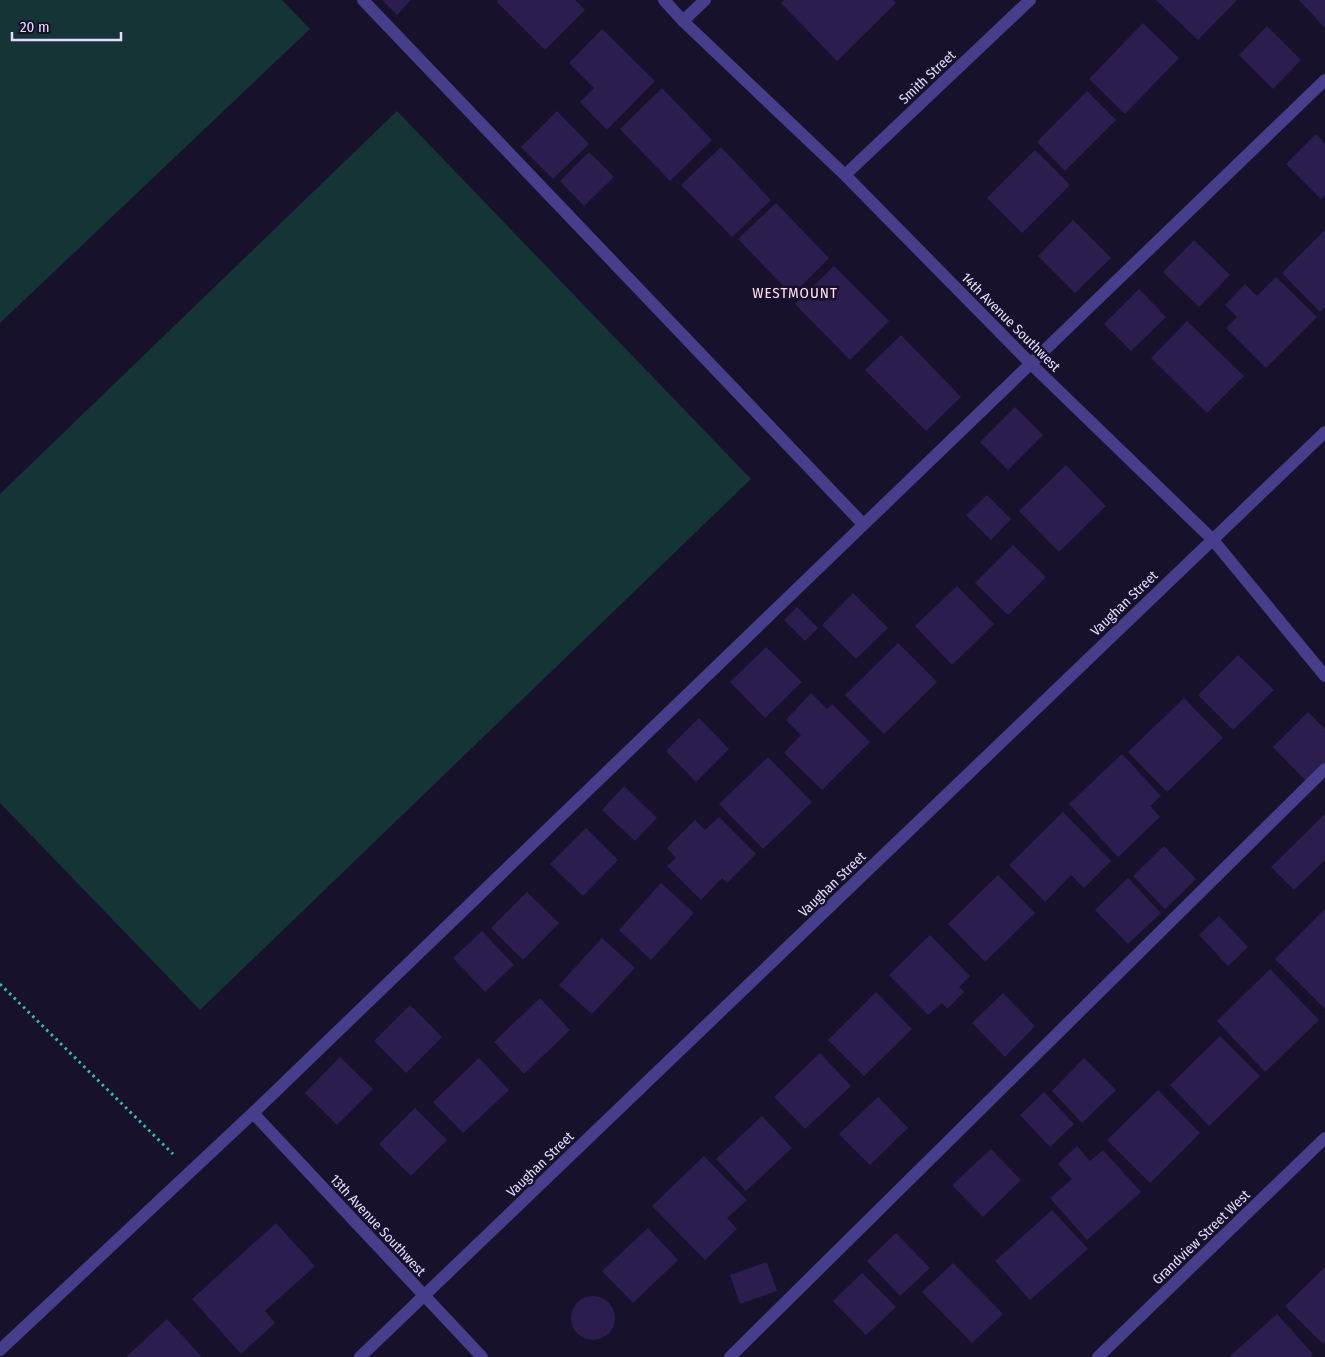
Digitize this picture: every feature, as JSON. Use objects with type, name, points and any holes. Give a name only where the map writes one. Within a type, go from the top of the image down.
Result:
[{"type":"street","points":[[363,0],[863,524]]},
{"type":"street","name":"14th Avenue Southwest","points":[[664,0],[683,21],[845,175],[1030,363],[1213,540],[1325,676]]},
{"type":"street","points":[[683,21],[705,0]]},
{"type":"street","name":"Smith Street","points":[[845,175],[1030,0]]},
{"type":"street","points":[[0,1350],[253,1113],[1325,80]]},
{"type":"street","name":"Vaughan Street","points":[[360,1357],[1325,432]]},
{"type":"street","points":[[730,1357],[1325,769]]},
{"type":"street","name":"13th Avenue Southwest","points":[[253,1113],[482,1357]]},
{"type":"street","name":"Grandview Street West","points":[[1098,1357],[1325,1138]]},
{"type":"path","points":[[0,984],[175,1157]]},
{"type":"green space","points":[[0,0],[282,0],[310,29],[0,323]]},
{"type":"green space","points":[[397,111],[751,479],[200,1010],[0,803],[0,494]]},
{"type":"building","points":[[382,0],[411,0],[397,15]]},
{"type":"building","points":[[575,0],[585,10],[545,50],[496,1]]},
{"type":"building","points":[[784,0],[893,0],[896,3],[837,61],[781,3]]},
{"type":"building","points":[[1156,0],[1237,0],[1198,40]]},
{"type":"building","points":[[1299,0],[1325,0],[1325,28]]},
{"type":"building","points":[[1143,23],[1179,58],[1125,114],[1089,79]]},
{"type":"building","points":[[1267,26],[1301,60],[1273,89],[1239,55]]},
{"type":"building","points":[[602,29],[655,81],[607,130],[580,102],[594,88],[569,63]]},
{"type":"building","points":[[662,88],[712,140],[670,181],[620,129]]},
{"type":"building","points":[[1087,91],[1116,120],[1065,171],[1037,142]]},
{"type":"building","points":[[557,111],[589,144],[553,179],[521,147]]},
{"type":"building","points":[[1316,134],[1325,144],[1325,195],[1321,199],[1286,164]]},
{"type":"building","points":[[721,147],[771,200],[732,237],[681,185]]},
{"type":"building","points":[[1035,150],[1070,185],[1022,233],[987,198]]},
{"type":"building","points":[[589,152],[614,177],[584,206],[560,181]]},
{"type":"building","points":[[776,203],[829,258],[792,295],[738,239]]},
{"type":"building","points":[[1073,220],[1111,258],[1075,293],[1038,256]]},
{"type":"building","points":[[1325,230],[1325,307],[1320,312],[1282,273]]},
{"type":"building","points":[[1194,240],[1230,275],[1199,307],[1163,272]]},
{"type":"building","points":[[834,266],[889,321],[850,360],[795,304]]},
{"type":"building","points":[[1276,277],[1317,317],[1266,368],[1226,328],[1237,317],[1225,305],[1245,284],[1257,296]]},
{"type":"building","points":[[1139,289],[1166,317],[1131,351],[1104,324]]},
{"type":"building","points":[[1187,321],[1244,376],[1207,413],[1151,358]]},
{"type":"building","points":[[901,335],[961,397],[926,431],[865,370]]},
{"type":"building","points":[[1015,407],[1043,435],[1008,470],[980,442]]},
{"type":"building","points":[[1066,465],[1106,506],[1059,552],[1019,511]]},
{"type":"building","points":[[987,495],[1011,519],[991,540],[966,515]]},
{"type":"building","points":[[1013,545],[1046,577],[1008,615],[975,583]]},
{"type":"building","points":[[957,586],[994,624],[952,665],[915,626]]},
{"type":"building","points":[[853,593],[888,628],[856,659],[822,625]]},
{"type":"building","points":[[797,607],[818,628],[805,641],[784,620]]},
{"type":"building","points":[[898,643],[937,682],[884,734],[845,695]]},
{"type":"building","points":[[766,647],[802,682],[765,718],[730,682]]},
{"type":"building","points":[[1238,655],[1274,690],[1233,730],[1198,695]]},
{"type":"building","points":[[811,693],[827,709],[832,704],[870,742],[822,790],[784,753],[801,735],[786,720]]},
{"type":"building","points":[[1184,698],[1223,738],[1167,792],[1128,752]]},
{"type":"building","points":[[1308,712],[1325,729],[1325,762],[1306,781],[1273,747]]},
{"type":"building","points":[[699,718],[729,749],[696,782],[666,751]]},
{"type":"building","points":[[1122,754],[1161,796],[1150,806],[1160,817],[1118,857],[1069,804]]},
{"type":"building","points":[[768,757],[812,802],[763,849],[719,804]]},
{"type":"building","points":[[624,786],[657,818],[635,841],[602,810]]},
{"type":"building","points":[[1063,812],[1111,861],[1084,888],[1071,875],[1045,902],[1009,865]]},
{"type":"building","points":[[1325,814],[1325,860],[1294,890],[1271,867]]},
{"type":"building","points":[[719,817],[756,854],[727,883],[722,878],[701,900],[667,866],[676,858],[667,848],[695,820],[705,830]]},
{"type":"building","points":[[586,828],[618,860],[583,896],[550,864]]},
{"type":"building","points":[[1164,846],[1196,879],[1165,909],[1133,876]]},
{"type":"building","points":[[998,875],[1035,913],[985,962],[948,924]]},
{"type":"building","points":[[1128,878],[1161,913],[1128,944],[1095,910]]},
{"type":"building","points":[[661,883],[694,913],[651,960],[619,930]]},
{"type":"building","points":[[527,892],[559,923],[523,960],[491,928]]},
{"type":"building","points":[[1325,909],[1325,1009],[1275,959]]},
{"type":"building","points":[[1219,916],[1248,947],[1228,966],[1199,935]]},
{"type":"building","points":[[482,931],[514,965],[485,992],[453,958]]},
{"type":"building","points":[[930,935],[970,976],[959,987],[964,992],[947,1009],[942,1003],[928,1015],[889,975]]},
{"type":"building","points":[[602,938],[635,968],[592,1014],[559,985]]},
{"type":"building","points":[[1270,969],[1319,1020],[1265,1072],[1217,1021]]},
{"type":"building","points":[[876,992],[912,1029],[864,1076],[828,1040]]},
{"type":"building","points":[[1003,993],[1035,1026],[1005,1057],[972,1023]]},
{"type":"building","points":[[540,998],[570,1030],[524,1074],[494,1042]]},
{"type":"building","points":[[410,1005],[442,1037],[406,1073],[374,1041]]},
{"type":"building","points":[[1220,1036],[1260,1076],[1209,1126],[1170,1085]]},
{"type":"building","points":[[820,1053],[851,1086],[805,1129],[774,1097]]},
{"type":"building","points":[[340,1057],[373,1089],[337,1125],[305,1093]]},
{"type":"building","points":[[479,1058],[509,1090],[463,1133],[433,1102]]},
{"type":"building","points":[[1084,1058],[1116,1090],[1082,1123],[1052,1091]]},
{"type":"building","points":[[1158,1090],[1200,1133],[1150,1183],[1107,1140]]},
{"type":"building","points":[[1044,1092],[1074,1124],[1050,1147],[1020,1115]]},
{"type":"building","points":[[878,1097],[908,1128],[870,1165],[839,1134]]},
{"type":"building","points":[[415,1108],[447,1140],[411,1176],[379,1144]]},
{"type":"building","points":[[762,1116],[792,1148],[746,1191],[716,1159]]},
{"type":"building","points":[[1077,1146],[1090,1161],[1103,1150],[1141,1192],[1087,1240],[1050,1198],[1072,1179],[1058,1164]]},
{"type":"building","points":[[991,1149],[1021,1180],[983,1217],[952,1185]]},
{"type":"building","points":[[704,1156],[747,1200],[727,1218],[737,1229],[705,1260],[652,1206]]},
{"type":"building","points":[[1052,1210],[1088,1249],[1030,1300],[995,1261]]},
{"type":"building","points":[[276,1223],[315,1266],[265,1311],[275,1323],[241,1354],[192,1299]]},
{"type":"building","points":[[648,1228],[678,1260],[633,1303],[602,1271]]},
{"type":"building","points":[[896,1233],[930,1268],[900,1296],[867,1261]]},
{"type":"building","points":[[767,1262],[777,1291],[740,1304],[730,1275]]},
{"type":"building","points":[[953,1263],[1003,1314],[972,1343],[922,1292]]},
{"type":"building","points":[[1325,1267],[1325,1341],[1323,1344],[1285,1306]]},
{"type":"building","points":[[862,1273],[896,1307],[866,1335],[833,1301]]},
{"type":"building","points":[[589,1296],[597,1296],[609,1302],[615,1318],[609,1334],[597,1340],[589,1340],[577,1334],[571,1322],[571,1314],[577,1302]]},
{"type":"building","points":[[1277,1314],[1313,1354],[1310,1357],[1229,1357]]},
{"type":"building","points":[[167,1319],[202,1357],[126,1357]]},
{"type":"district","name":"WESTMOUNT","points":[[795,293]]}]
